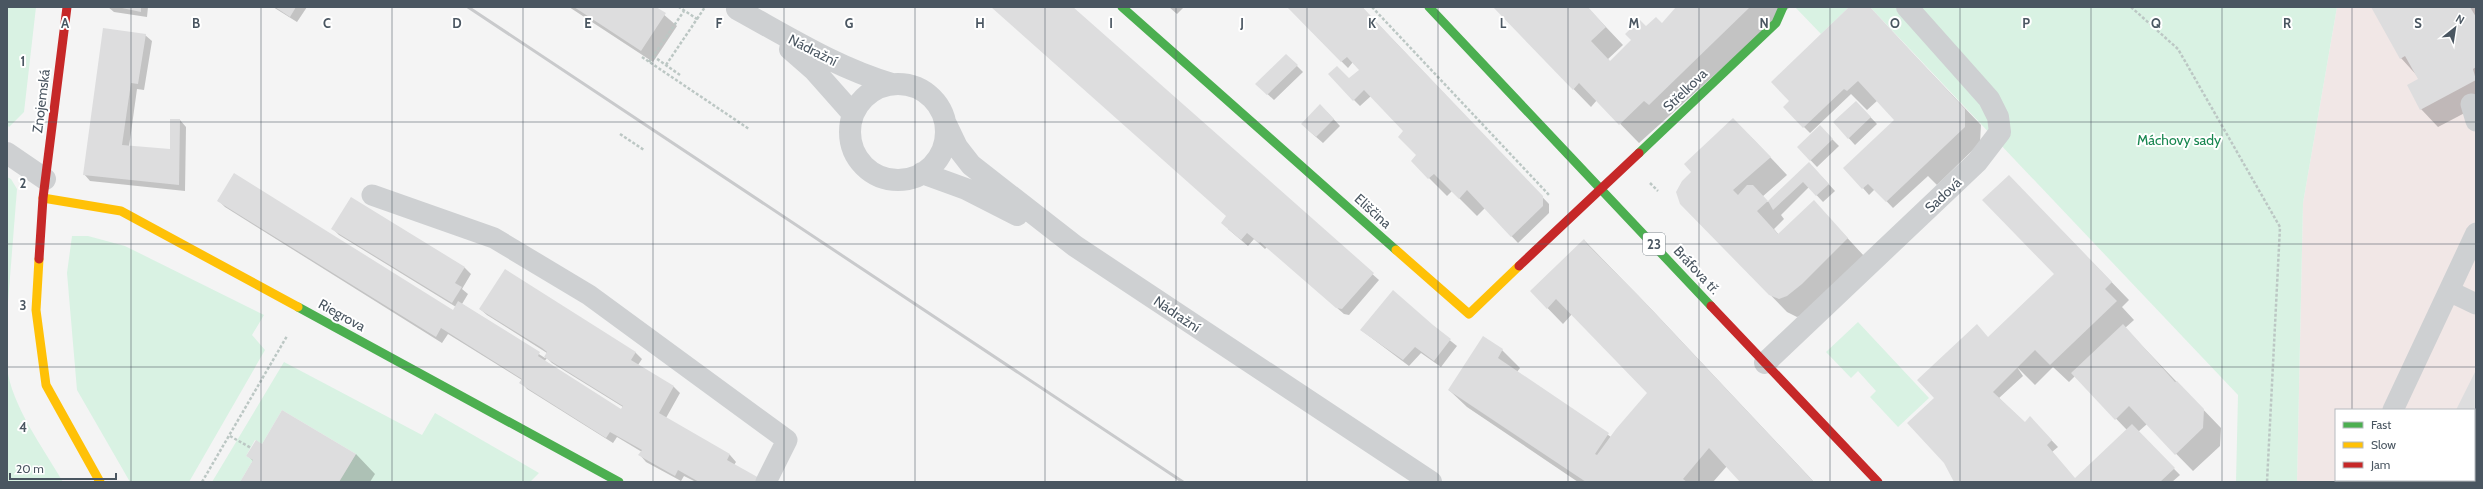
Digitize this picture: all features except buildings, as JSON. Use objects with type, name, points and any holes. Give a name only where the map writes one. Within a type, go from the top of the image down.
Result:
[{"type":"street","name":"Znojemská","points":[[67,7],[44,188],[36,310],[46,385],[100,482]]},
{"type":"street","name":"Eliščina","points":[[1122,7],[1469,314],[1601,189]]},
{"type":"street","name":"Bráfova tř.","points":[[1429,7],[1878,482]]},
{"type":"street","name":"Střelkova","points":[[1601,189],[1776,23],[1783,7]]},
{"type":"street","name":"Sadová","points":[[1765,363],[1977,162],[2000,132],[1998,117],[1989,99],[1907,7]]},
{"type":"street","name":"Nádražní","points":[[736,8],[819,55],[870,78],[892,84],[912,86],[930,96],[942,112],[957,147],[971,165],[1075,246],[1431,482]]},
{"type":"street","name":"Nádražní","points":[[736,8],[791,49],[814,70],[853,114]]},
{"type":"street","name":"Nádražní","points":[[892,84],[873,91],[858,105],[853,114],[850,125],[852,148],[864,167],[884,178],[895,180],[906,179],[922,173],[935,163],[941,153],[945,142],[945,122]]},
{"type":"street","points":[[7,153],[44,188]]},
{"type":"street","points":[[922,173],[966,189],[1075,246]]},
{"type":"street","name":"Riegrova","points":[[44,188],[121,211],[619,482]]},
{"type":"lane","points":[[372,195],[494,238],[589,295],[787,440],[766,482]]},
{"type":"lane","points":[[2393,409],[2476,233]]},
{"type":"lane","points":[[2450,291],[2476,304]]},
{"type":"path","points":[[678,7],[697,19]]},
{"type":"path","points":[[666,65],[705,7]]},
{"type":"path","points":[[1372,7],[1571,218]]},
{"type":"path","points":[[2131,7],[2178,49],[2280,227],[2267,482]]},
{"type":"path","points":[[649,62],[684,10]]},
{"type":"path","points":[[653,56],[680,75]]},
{"type":"path","points":[[642,57],[749,129]]},
{"type":"path","points":[[620,134],[644,150]]},
{"type":"path","points":[[202,482],[302,310]]},
{"type":"path","points":[[230,436],[251,448]]},
{"type":"shaded area","points":[[2337,7],[2476,7],[2476,482],[2297,482],[2303,203]]},
{"type":"green space","points":[[7,7],[36,7],[24,112],[9,127],[7,125]]},
{"type":"green space","points":[[1795,7],[1849,7],[1821,34]]},
{"type":"green space","name":"Máchovy sady","points":[[1870,7],[2337,7],[2303,203],[2297,482],[2236,482],[2238,395]]},
{"type":"green space","points":[[7,177],[11,179],[17,189],[7,315]]},
{"type":"green space","points":[[72,236],[88,236],[125,246],[264,315],[252,335],[265,350],[189,482],[130,482],[77,390],[67,273]]},
{"type":"green space","points":[[1858,322],[1929,398],[1898,427],[1870,397],[1876,391],[1858,371],[1851,378],[1826,352]]},
{"type":"green space","points":[[284,362],[422,435],[435,413],[539,473],[530,482],[339,482],[356,454],[282,410],[262,444],[255,440],[246,456],[253,460],[240,482],[212,482]]},
{"type":"green space","points":[[7,367],[10,381],[21,411],[63,482],[7,482]]},
{"type":"railway","points":[[468,7],[1183,482]]},
{"type":"traffic: fast","points":[[1122,7],[1396,250]]},
{"type":"traffic: fast","points":[[1429,7],[1711,306]]},
{"type":"traffic: fast","points":[[1639,153],[1776,23],[1783,7]]},
{"type":"traffic: fast","points":[[298,307],[619,482]]},
{"type":"traffic: slow","points":[[43,198],[121,211],[298,307]]},
{"type":"traffic: slow","points":[[1396,250],[1469,314],[1519,266]]},
{"type":"traffic: slow","points":[[39,259],[36,310],[46,385],[100,482]]},
{"type":"traffic: jam","points":[[39,259],[43,198],[67,7]]},
{"type":"traffic: jam","points":[[1519,266],[1639,153]]},
{"type":"traffic: jam","points":[[1711,306],[1878,482]]}]
